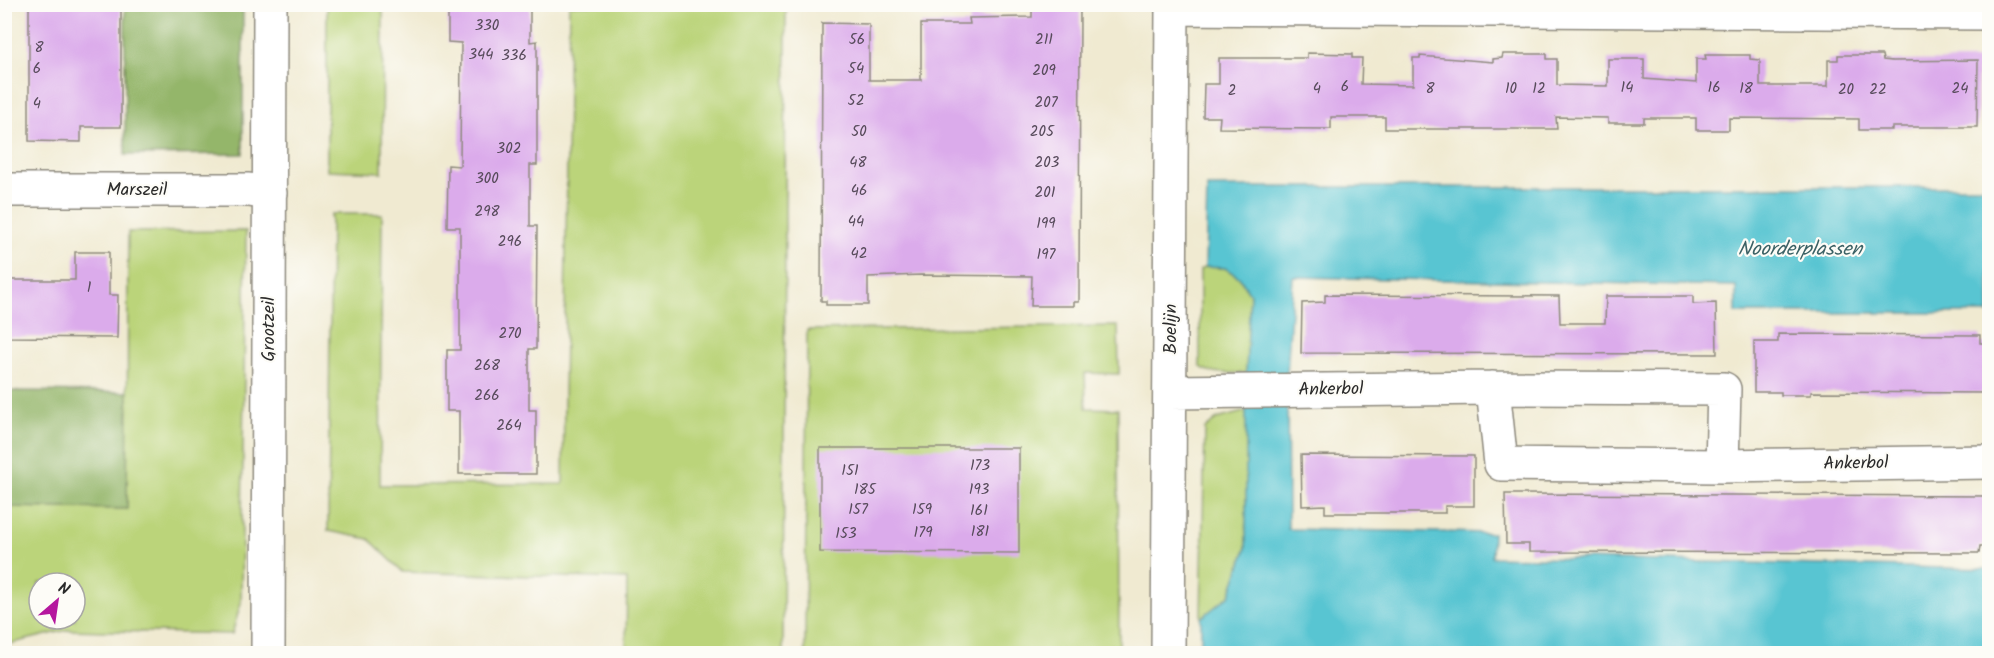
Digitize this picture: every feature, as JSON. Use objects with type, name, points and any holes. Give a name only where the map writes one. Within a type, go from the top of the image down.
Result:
[{"type":"street","name":"Grootzeil","points":[[268,654],[270,4]]},
{"type":"street","points":[[1172,6],[1989,13]]},
{"type":"street","name":"Boelijn","points":[[1168,654],[1172,6]]},
{"type":"street","name":"Marszeil","points":[[4,190],[249,190],[270,193]]},
{"type":"street","name":"Ankerbol","points":[[1492,388],[1502,464],[1722,466],[1989,462]]},
{"type":"street","name":"Ankerbol","points":[[1170,392],[1492,388],[1724,389],[1722,466]]},
{"type":"green space","points":[[125,5],[243,5],[243,154],[125,155]]},
{"type":"green space","points":[[327,5],[383,5],[382,172],[327,170]]},
{"type":"green space","points":[[569,5],[786,5],[783,653],[626,653],[627,579],[403,572],[369,539],[328,531],[331,214],[382,214],[380,485],[563,484]]},
{"type":"green space","points":[[246,231],[241,603],[232,634],[87,630],[87,571],[27,571],[27,631],[63,631],[5,645],[5,507],[127,509],[128,232]]},
{"type":"green space","points":[[1205,267],[1225,268],[1239,277],[1250,294],[1246,373],[1215,372],[1200,366],[1200,270]]},
{"type":"green space","points":[[1118,326],[1119,374],[1085,373],[1086,408],[1118,409],[1119,653],[805,654],[807,330]]},
{"type":"green space","points":[[5,391],[128,392],[127,509],[5,507]]},
{"type":"green space","points":[[1247,411],[1246,549],[1230,595],[1201,618],[1205,429],[1217,419]]},
{"type":"water","name":"Noorderplassen","points":[[1207,187],[1989,187],[1989,313],[1736,313],[1736,286],[1293,277],[1287,375],[1288,529],[1493,533],[1492,557],[1989,569],[1989,653],[1201,654],[1201,618],[1230,595],[1246,549],[1246,373],[1250,294],[1239,277],[1225,268],[1205,267]]},
{"type":"building","points":[[29,4],[121,4],[121,127],[81,127],[81,142],[29,141]]},
{"type":"building","points":[[448,4],[530,4],[530,42],[537,41],[537,165],[530,165],[530,226],[537,226],[536,349],[529,349],[529,410],[536,410],[536,474],[459,474],[459,411],[447,411],[447,350],[460,350],[460,227],[447,227],[448,165],[460,166],[461,43],[448,42]]},
{"type":"building","points":[[1032,4],[1080,4],[1079,302],[1074,302],[1074,306],[1031,306],[1032,276],[921,275],[868,277],[868,305],[826,305],[826,301],[821,301],[822,23],[869,24],[869,80],[921,80],[921,24],[970,24],[969,18],[1032,17]]},
{"type":"building","points":[[1307,53],[1352,54],[1352,58],[1362,58],[1361,84],[1413,85],[1413,58],[1420,58],[1420,56],[1493,62],[1493,59],[1502,58],[1503,54],[1547,54],[1547,59],[1557,59],[1557,85],[1608,86],[1608,59],[1644,59],[1644,79],[1696,83],[1696,59],[1706,59],[1705,55],[1750,55],[1750,59],[1760,60],[1760,86],[1828,86],[1828,60],[1838,60],[1838,55],[1882,55],[1883,60],[1892,61],[1978,60],[1977,127],[1892,127],[1892,130],[1859,130],[1859,119],[1729,118],[1729,130],[1696,130],[1696,118],[1644,118],[1644,123],[1608,123],[1608,118],[1556,117],[1557,129],[1385,129],[1385,117],[1331,117],[1331,129],[1219,128],[1220,117],[1203,117],[1204,84],[1219,84],[1219,58],[1307,58]]},
{"type":"building","points":[[75,252],[109,252],[109,295],[118,295],[117,338],[8,337],[8,321],[4,321],[4,280],[75,280]]},
{"type":"building","points":[[1325,295],[1559,296],[1560,323],[1605,323],[1606,296],[1693,296],[1693,304],[1716,303],[1717,354],[1301,353],[1302,303],[1325,302]]},
{"type":"building","points":[[1778,334],[1980,335],[1980,343],[1989,343],[1989,393],[1811,392],[1811,395],[1781,395],[1781,392],[1754,392],[1754,342],[1778,342]]},
{"type":"building","points":[[820,448],[1019,448],[1019,553],[820,552]]},
{"type":"building","points":[[1301,455],[1474,456],[1474,506],[1445,506],[1445,513],[1325,513],[1325,505],[1302,506]]},
{"type":"building","points":[[1505,494],[1989,496],[1989,546],[1980,546],[1979,553],[1529,552],[1529,544],[1506,544]]}]
